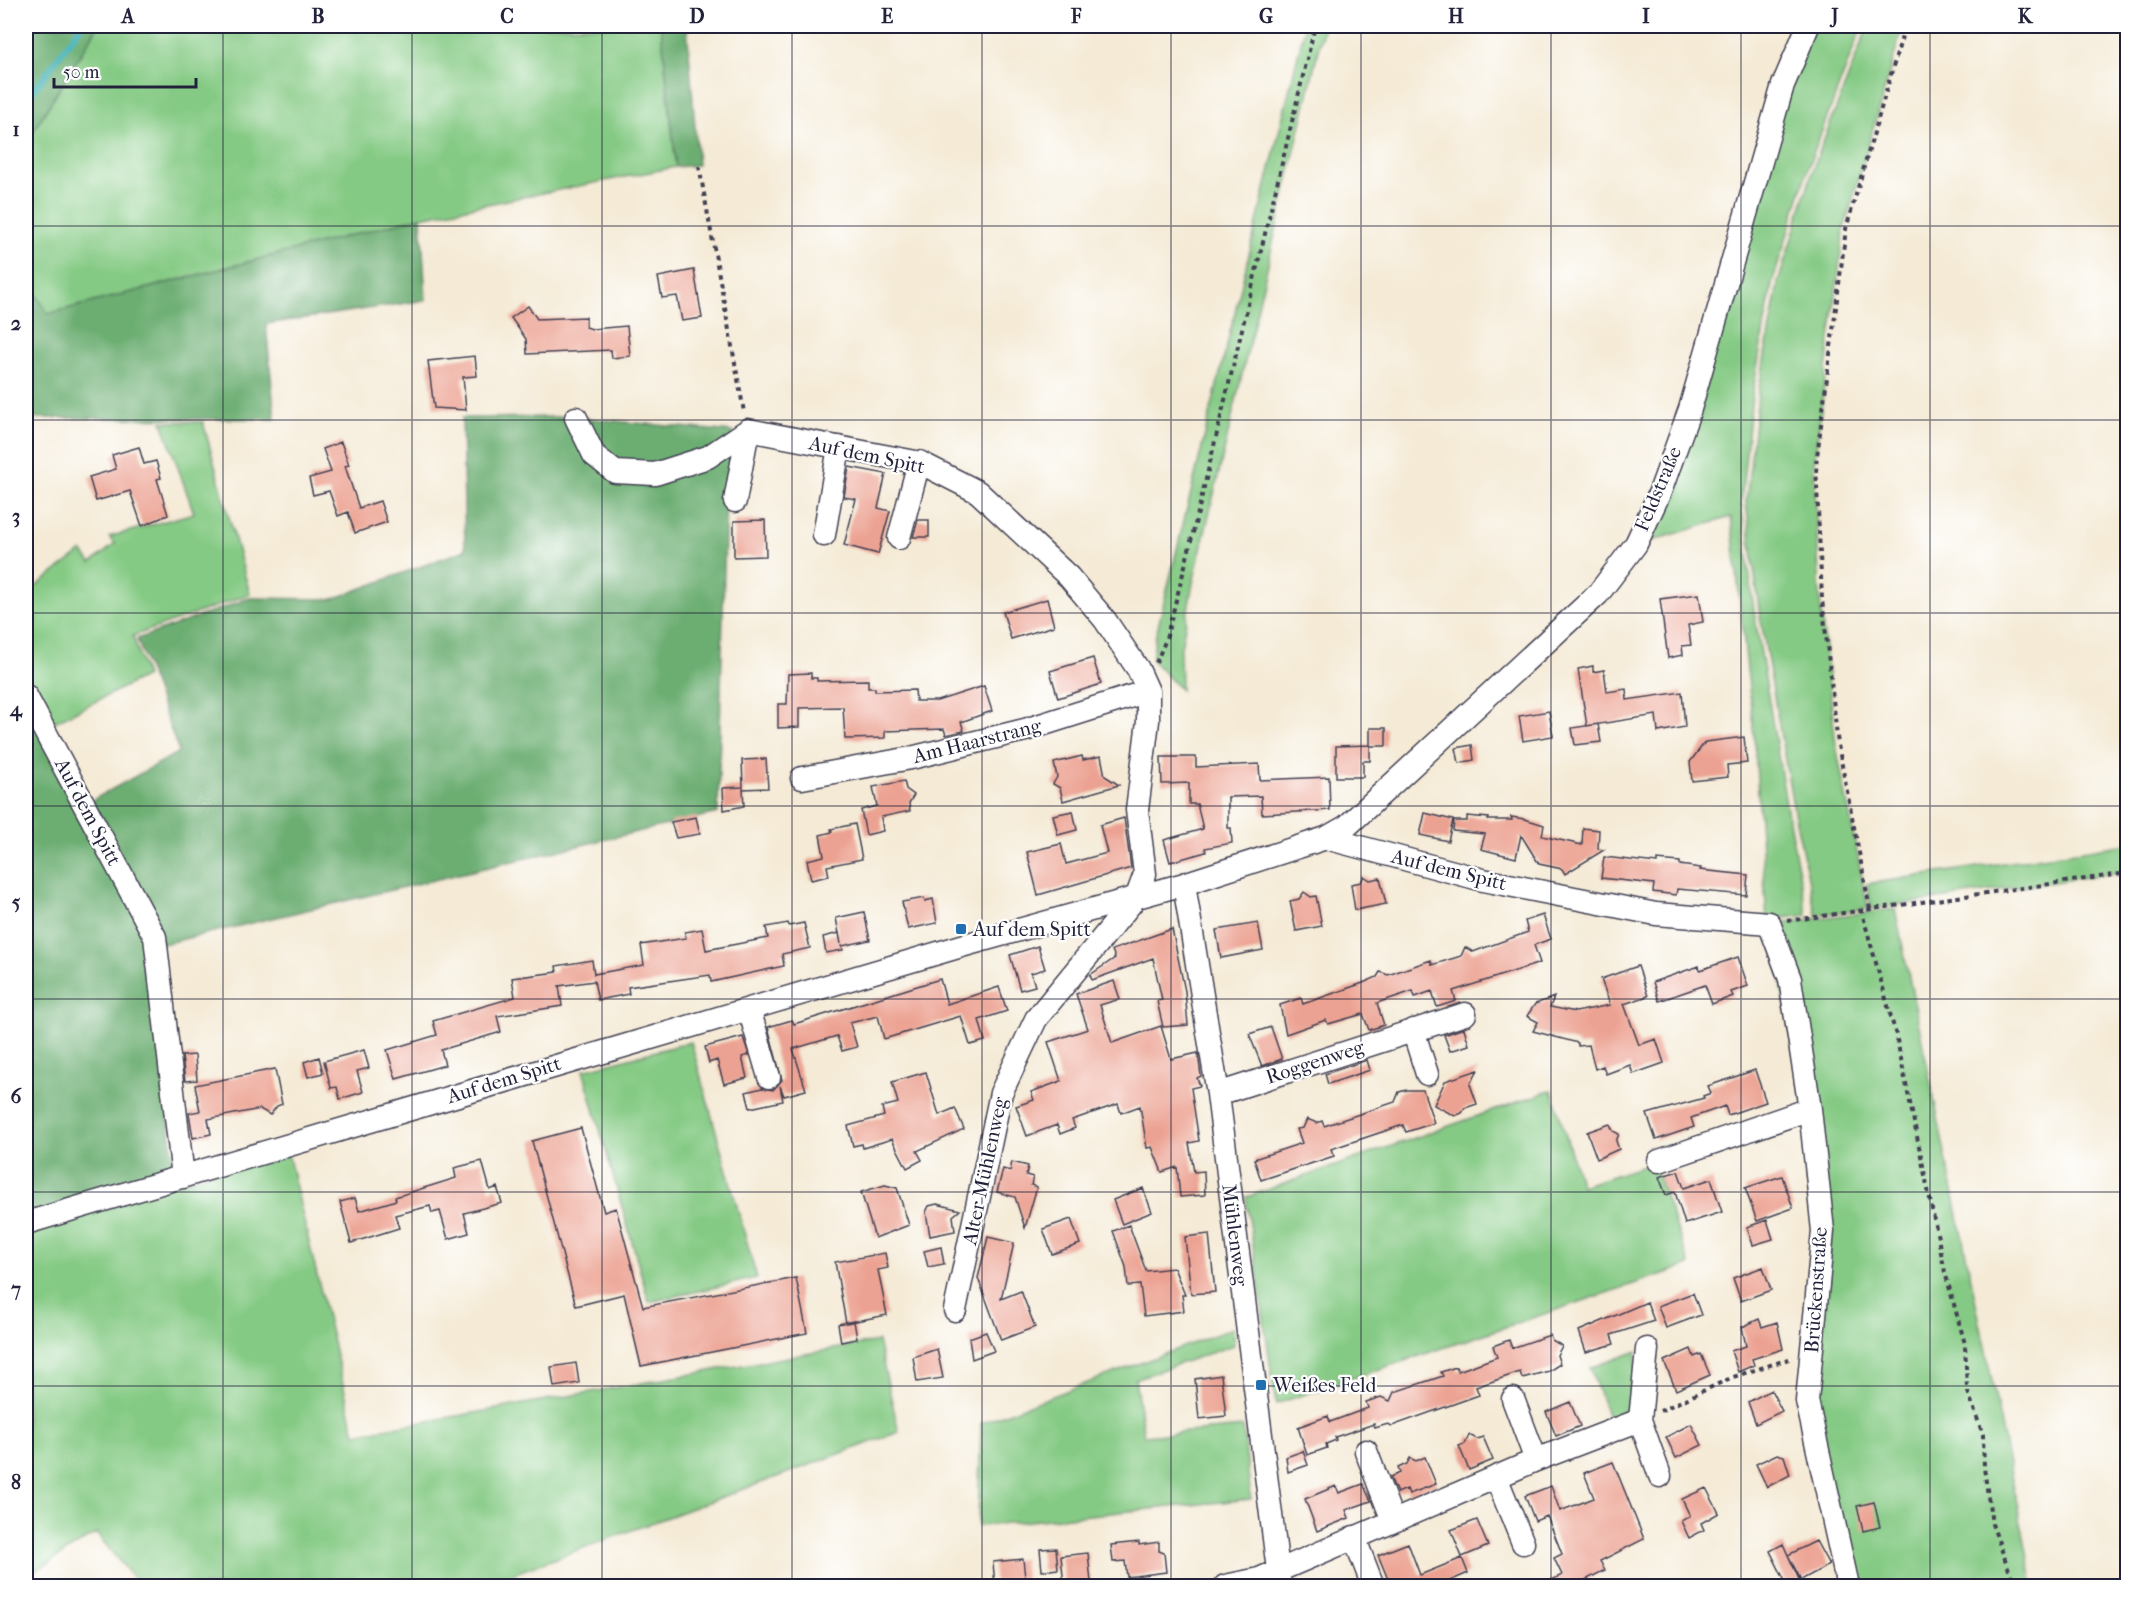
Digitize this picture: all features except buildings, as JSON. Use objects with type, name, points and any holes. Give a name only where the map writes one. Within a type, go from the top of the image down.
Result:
[{"type":"street","name":"Feldstraße","points":[[1326,838],[1347,826],[1598,594],[1636,544],[1660,492],[1690,409],[1783,86],[1808,26]]},
{"type":"street","points":[[576,418],[594,455],[615,472],[655,474],[708,457],[748,430]]},
{"type":"street","name":"Auf dem Spitt","points":[[748,430],[919,462],[978,492],[1069,577],[1105,621],[1147,688]]},
{"type":"street","points":[[735,501],[748,430]]},
{"type":"street","points":[[824,536],[839,447]]},
{"type":"street","points":[[899,538],[919,462]]},
{"type":"street","name":"Am Haarstrang","points":[[802,778],[911,758],[1014,733],[1147,688]]},
{"type":"street","points":[[1137,896],[1145,874],[1137,810],[1148,721],[1147,688]]},
{"type":"street","name":"Auf dem Spitt","points":[[26,696],[155,937],[183,1177]]},
{"type":"street","name":"Auf dem Spitt","points":[[26,1223],[749,1009],[1184,884],[1326,838],[1483,880],[1656,914],[1769,923]]},
{"type":"street","name":"Mühlenweg","points":[[1184,884],[1218,1094],[1279,1578]]},
{"type":"street","name":"Alter Mühlenweg","points":[[955,1310],[1001,1094],[1036,1019],[1137,896]]},
{"type":"street","name":"Brückenstraße","points":[[1769,923],[1790,979],[1810,1109],[1823,1231],[1807,1401],[1848,1587]]},
{"type":"street","points":[[749,1009],[769,1077]]},
{"type":"street","name":"Roggenweg","points":[[1218,1094],[1465,1014]]},
{"type":"street","points":[[1413,1030],[1427,1074]]},
{"type":"street","points":[[1659,1161],[1810,1109]]},
{"type":"street","points":[[1647,1348],[1640,1420],[1660,1476]]},
{"type":"street","points":[[1513,1399],[1536,1460]]},
{"type":"street","points":[[1225,1587],[1259,1579],[1279,1578],[1354,1537],[1536,1460],[1640,1420]]},
{"type":"street","points":[[1366,1451],[1393,1521]]},
{"type":"street","points":[[1496,1478],[1523,1543]]},
{"type":"street","points":[[1354,1537],[1373,1587]]},
{"type":"path","points":[[1147,688],[1166,639],[1186,562],[1315,26]]},
{"type":"path","points":[[1870,909],[1839,745],[1822,599],[1816,464],[1846,229],[1905,26]]},
{"type":"path","points":[[699,166],[748,430]]},
{"type":"path","points":[[1795,921],[1861,909],[2127,873]]},
{"type":"path","points":[[1861,909],[1896,1035],[1945,1272],[1965,1344],[1967,1389],[1983,1435],[1984,1468],[1992,1524],[2015,1587]]},
{"type":"path","points":[[1640,1420],[1733,1377],[1812,1351]]},
{"type":"green space","points":[[26,26],[98,26],[26,143]]},
{"type":"green space","points":[[98,26],[661,26],[676,167],[421,217],[47,314],[26,276],[26,143]]},
{"type":"green space","points":[[661,26],[687,26],[698,165],[676,167]]},
{"type":"green space","points":[[1305,26],[1324,26],[1193,583],[1180,653],[1181,690],[1152,660],[1155,639]]},
{"type":"green space","points":[[1810,26],[1862,26],[1810,162],[1772,284],[1752,396],[1741,502],[1754,611],[1807,915],[1767,920],[1754,736],[1731,517],[1638,545]]},
{"type":"green space","points":[[1868,26],[1903,26],[1844,229],[1814,465],[1820,601],[1836,746],[1868,908],[1816,915],[1794,812],[1759,610],[1746,502],[1758,394],[1778,283],[1815,163]]},
{"type":"green space","points":[[421,217],[426,300],[266,324],[275,419],[26,418],[26,276],[48,314]]},
{"type":"green space","points":[[572,417],[733,432],[726,493],[718,813],[150,947],[175,1174],[26,1217],[26,708],[82,806],[179,752],[137,639],[250,598],[333,599],[465,550],[462,418]]},
{"type":"green space","points":[[162,422],[203,422],[250,594],[133,636],[146,676],[49,725],[26,674],[26,594],[82,551],[91,563],[115,544],[109,537],[194,513]]},
{"type":"green space","points":[[2127,844],[2127,871],[1871,909],[1867,884]]},
{"type":"green space","points":[[1895,909],[2034,1586],[1852,1586],[1810,1403],[1828,1231],[1770,924]]},
{"type":"green space","points":[[691,1042],[757,1278],[649,1302],[583,1070]]},
{"type":"green space","points":[[1552,1090],[1581,1186],[1653,1163],[1690,1265],[1276,1404],[1246,1197]]},
{"type":"green space","points":[[287,1150],[355,1434],[878,1341],[899,1432],[480,1586],[140,1586],[96,1533],[26,1577],[26,1228]]},
{"type":"green space","points":[[1233,1328],[1234,1345],[1135,1379],[1144,1436],[1243,1427],[1251,1499],[978,1526],[981,1423]]},
{"type":"green space","points":[[1637,1351],[1635,1383],[1631,1401],[1620,1416],[1610,1423],[1590,1368]]},
{"type":"waterway","points":[[26,101],[81,26]]},
{"type":"place","name":"Auf dem Spitt","points":[[961,929]]},
{"type":"place","name":"Weißes Feld","points":[[1261,1385]]}]
